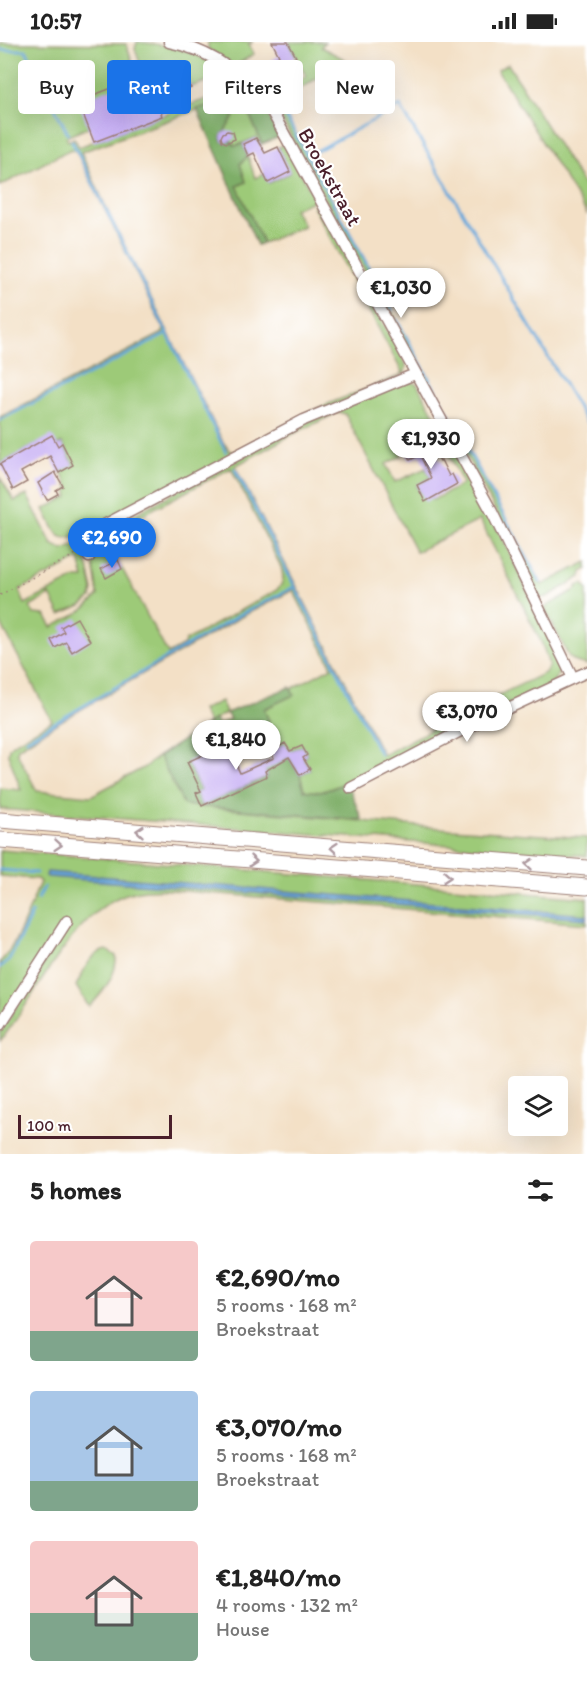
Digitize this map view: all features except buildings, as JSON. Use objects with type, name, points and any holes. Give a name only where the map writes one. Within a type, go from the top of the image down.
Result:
[{"type":"highway","points":[[0,819],[587,868]]},
{"type":"highway","points":[[0,840],[587,887]]},
{"type":"street","name":"Broekstraat","points":[[169,42],[200,50],[218,59],[259,94],[271,110],[497,522],[573,678]]},
{"type":"street","points":[[88,552],[86,536],[89,533],[304,420],[415,374]]},
{"type":"street","points":[[351,788],[471,725],[587,672]]},
{"type":"street","points":[[0,1025],[67,921]]},
{"type":"path","points":[[0,595],[88,552]]},
{"type":"green space","points":[[137,42],[163,45],[196,55],[206,60],[203,60],[203,83],[191,87],[191,60],[139,60],[135,49]]},
{"type":"green space","points":[[208,42],[253,42],[249,44],[254,54],[244,60],[225,60],[208,49]]},
{"type":"green space","points":[[288,42],[325,42],[321,47],[346,60],[315,60],[315,79],[303,87],[303,78],[306,76],[303,70],[303,60],[298,60]]},
{"type":"green space","points":[[0,43],[126,44],[132,60],[107,60],[107,109],[89,127],[66,137],[68,141],[74,138],[79,147],[167,114],[186,114],[81,152],[109,214],[223,442],[230,451],[234,452],[318,408],[399,376],[91,530],[71,537],[60,536],[44,509],[68,497],[68,486],[61,471],[73,464],[62,443],[58,445],[41,442],[0,464],[0,417],[163,333],[163,328],[76,151],[71,149],[0,186]]},
{"type":"green space","points":[[508,64],[587,191],[587,214],[497,70]]},
{"type":"green space","points":[[203,100],[203,108],[191,112],[191,105]]},
{"type":"green space","points":[[203,107],[203,114],[233,114],[234,117],[221,137],[222,141],[226,143],[230,141],[235,146],[243,144],[248,156],[240,164],[246,182],[237,186],[263,243],[257,245],[197,109]]},
{"type":"green space","points":[[226,114],[249,114],[262,144],[260,145],[256,138],[235,146],[222,141]]},
{"type":"green space","points":[[249,114],[268,114],[279,137],[262,144]]},
{"type":"green space","points":[[279,114],[285,114],[542,585],[587,562],[587,569],[582,572],[581,577],[547,597],[540,598],[480,481]]},
{"type":"green space","points":[[285,144],[314,197],[313,201],[294,209],[304,226],[263,243],[237,186],[246,182],[240,164],[248,156],[255,178],[264,174],[269,183],[290,173],[278,147]]},
{"type":"green space","points":[[313,206],[319,206],[406,365],[405,373],[399,376],[402,372]]},
{"type":"green space","points":[[408,381],[417,384],[450,443],[445,449],[432,425],[396,443],[402,456],[386,464],[395,482],[426,468],[431,478],[417,486],[421,493],[427,490],[433,500],[463,484],[449,455],[457,455],[504,541],[559,659],[560,670],[555,679],[550,685],[422,745],[348,785],[346,782],[326,790],[304,790],[300,775],[310,769],[303,758],[307,755],[302,746],[290,751],[285,743],[280,746],[278,740],[241,757],[233,738],[269,721],[264,709],[293,695],[291,689],[332,667],[293,590],[239,618],[18,748],[17,753],[37,791],[91,796],[143,768],[159,756],[185,805],[451,829],[587,838],[587,856],[0,809],[0,788],[21,790],[8,754],[9,748],[52,721],[0,622],[0,477],[14,501],[27,495],[52,544],[63,550],[75,545],[83,545],[93,590],[91,598],[81,606],[60,615],[50,595],[30,607],[34,614],[45,615],[52,627],[83,610],[98,595],[90,544],[92,537],[316,417]],"holes":[[[339,412],[345,414],[416,552],[480,520],[542,644],[549,665],[545,673],[383,755],[235,466]],[[231,468],[281,567],[282,583],[275,591],[185,641],[184,645],[168,654],[104,535]],[[79,559],[84,578],[76,578],[25,604],[19,590]]]},
{"type":"green space","points":[[583,584],[587,589],[587,665],[569,657],[545,609]]},
{"type":"green space","points":[[290,687],[294,695],[264,709],[269,721],[187,762],[201,791],[196,793],[202,805],[267,777],[263,763],[274,758],[277,764],[289,757],[300,775],[304,790],[326,790],[347,782],[362,820],[184,805],[159,756],[215,719],[218,725],[230,719],[226,713]]},
{"type":"green space","points":[[221,701],[226,713],[208,723],[202,710]]},
{"type":"green space","points":[[0,850],[587,898],[587,924],[180,890],[134,892],[113,900],[94,914],[76,933],[59,954],[0,1041],[0,1033],[52,951],[0,1018],[0,962],[18,936],[40,882],[37,879],[0,876]]},
{"type":"green space","points":[[107,950],[116,956],[112,977],[89,1007],[76,986],[92,959]]},
{"type":"water","points":[[47,872],[587,915],[587,919],[48,877]]},
{"type":"waterway","points":[[0,50],[26,50],[68,134]]},
{"type":"waterway","points":[[307,156],[400,106],[587,423]]},
{"type":"waterway","points":[[286,117],[392,310]]},
{"type":"waterway","points":[[72,141],[226,452]]},
{"type":"waterway","points":[[397,320],[540,582]]},
{"type":"waterway","points":[[0,420],[167,334]]},
{"type":"waterway","points":[[235,469],[380,754]]},
{"type":"waterway","points":[[27,739],[238,616],[294,587]]},
{"type":"waterway","points":[[0,870],[36,873]]},
{"type":"waterway","points":[[38,899],[44,887]]},
{"type":"waterway","points":[[0,967],[9,960],[32,913]]}]
